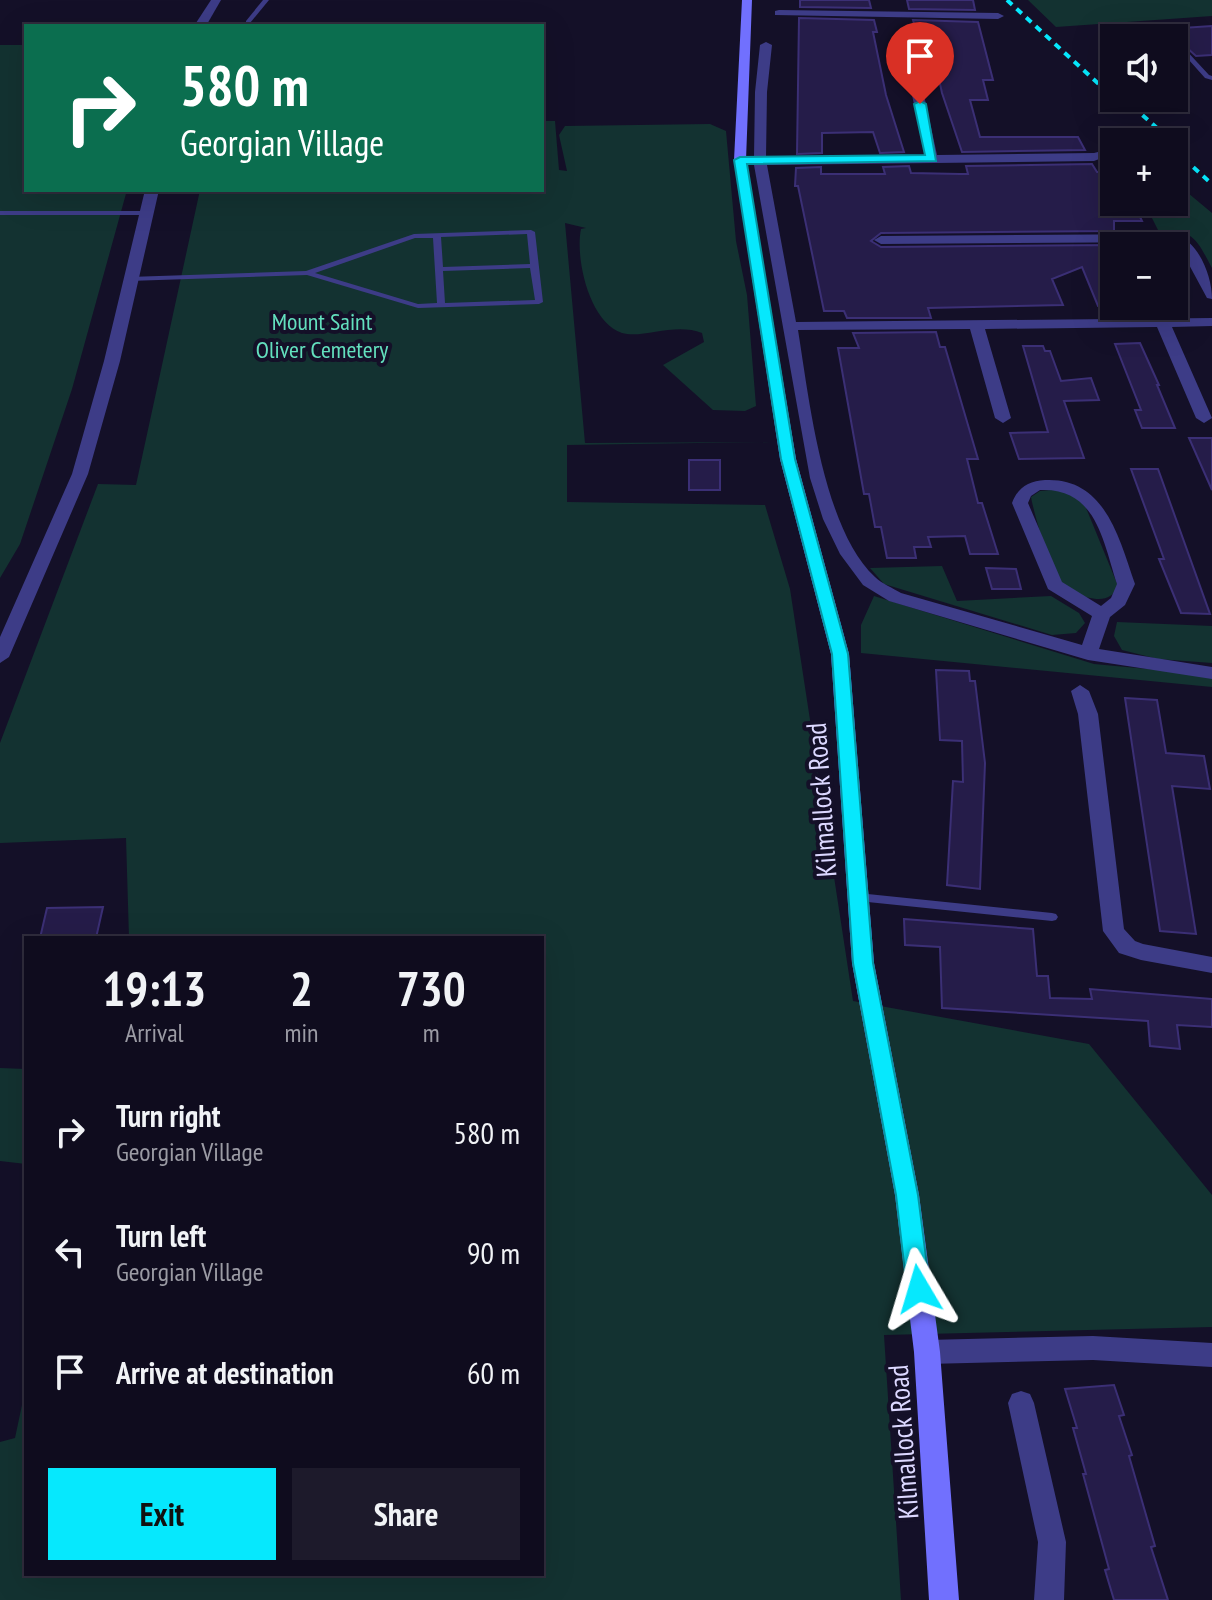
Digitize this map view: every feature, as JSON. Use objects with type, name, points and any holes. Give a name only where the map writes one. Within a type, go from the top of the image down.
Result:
[{"type":"main road","name":"Kilmallock Road","points":[[747,0],[740,160],[794,487],[840,654],[863,963],[907,1195],[927,1352],[944,1600]]},
{"type":"street","points":[[201,24],[216,0]]},
{"type":"street","points":[[773,27],[778,6],[998,16]]},
{"type":"street","points":[[766,45],[761,92],[760,161],[801,392],[826,502],[844,550],[855,567],[873,587],[895,597],[1088,654],[1160,669],[1212,673]]},
{"type":"street","points":[[908,49],[932,159]]},
{"type":"street","points":[[744,91],[761,92]]},
{"type":"street","points":[[740,160],[1100,156]]},
{"type":"street","points":[[0,657],[80,474],[112,361],[151,192]]},
{"type":"street","points":[[751,231],[772,230]]},
{"type":"street","points":[[881,240],[1175,238],[1186,246],[1212,295]]},
{"type":"street","points":[[790,326],[1212,322]]},
{"type":"street","points":[[1163,324],[1204,418]]},
{"type":"street","points":[[977,326],[1003,418]]},
{"type":"street","points":[[778,393],[801,392]]},
{"type":"street","points":[[1088,654],[1102,614],[1119,601],[1126,584],[1092,499],[1068,486],[1050,483],[1035,486],[1022,496],[1020,503],[1054,585],[1102,614]]},
{"type":"street","points":[[1080,691],[1088,714],[1114,931],[1127,947],[1141,952],[1212,965]]},
{"type":"street","points":[[927,1352],[1093,1348],[1212,1355]]},
{"type":"street","points":[[1021,1403],[1049,1600]]},
{"type":"lane","points":[[248,22],[266,0]]},
{"type":"lane","points":[[1188,56],[1207,77],[1212,78]]},
{"type":"lane","points":[[0,213],[146,213]]},
{"type":"lane","points":[[129,279],[307,273],[414,236],[531,232],[539,302],[418,306],[307,273]]},
{"type":"lane","points":[[437,235],[441,305]]},
{"type":"lane","points":[[439,269],[534,266]]},
{"type":"lane","points":[[858,897],[1052,917]]},
{"type":"green space","points":[[1028,0],[1212,0],[1212,16],[1056,27]]},
{"type":"green space","points":[[0,45],[24,45],[24,192],[126,192],[72,389],[20,544],[0,578]]},
{"type":"green space","name":"Mount Saint Oliver Cemetery","points":[[544,121],[555,121],[559,170],[567,171],[559,135],[565,126],[710,124],[726,131],[736,241],[747,295],[756,406],[745,411],[713,410],[663,365],[704,342],[702,333],[681,329],[630,334],[611,327],[593,303],[587,288],[580,256],[581,229],[586,228],[565,223],[585,443],[771,442],[567,445],[567,502],[765,505],[790,589],[853,1001],[1089,1044],[1212,1195],[1212,1327],[884,1335],[901,1600],[0,1600],[0,1442],[15,1438],[24,1395],[24,1576],[544,1576],[544,936],[129,936],[126,838],[0,843],[0,743],[98,484],[136,485],[200,192],[544,192]]},
{"type":"green space","points":[[1188,193],[1212,213],[1212,268],[1188,232],[1158,230],[1151,216],[1188,216]]},
{"type":"green space","points":[[1063,489],[1082,498],[1118,586],[1113,594],[1105,598],[1083,596],[1069,589],[1059,581],[1051,565],[1031,497],[1040,491]]},
{"type":"green space","points":[[942,566],[957,601],[1051,596],[1079,613],[1085,623],[1076,633],[1052,635],[884,584],[870,568]]},
{"type":"green space","points":[[874,596],[1094,664],[1212,675],[1212,687],[861,653],[861,625]]},
{"type":"green space","points":[[1117,622],[1212,626],[1212,663],[1158,659],[1122,650],[1114,636]]},
{"type":"green space","points":[[0,1068],[24,1069],[24,1164],[0,1161]]},
{"type":"building","points":[[800,0],[869,0],[871,8],[800,7]]},
{"type":"building","points":[[907,0],[973,0],[975,10],[909,9]]},
{"type":"building","points":[[799,18],[874,20],[877,32],[873,32],[886,95],[904,152],[880,153],[873,132],[822,133],[822,153],[797,154]]},
{"type":"building","points":[[913,20],[978,22],[993,80],[983,80],[988,100],[970,100],[980,137],[1078,137],[1085,150],[962,152],[942,93],[931,43],[919,43]]},
{"type":"building","points":[[1212,26],[1212,55],[1196,56],[1188,49],[1188,28]]},
{"type":"building","points":[[1092,164],[1100,172],[1100,216],[1140,216],[1142,221],[1114,221],[1114,231],[881,233],[871,241],[881,247],[1100,245],[1100,306],[1082,267],[1052,279],[1063,305],[928,308],[931,318],[847,318],[844,311],[824,311],[798,186],[795,186],[796,168],[821,167],[821,174],[885,174],[883,167],[909,166],[911,173],[968,174],[966,166]]},
{"type":"building","points":[[936,332],[940,347],[945,347],[978,459],[967,459],[978,503],[982,503],[998,554],[970,554],[965,536],[928,537],[931,547],[914,547],[916,558],[887,558],[881,527],[875,527],[869,494],[864,494],[838,348],[859,348],[853,333]]},
{"type":"building","points":[[1140,343],[1175,428],[1142,428],[1135,410],[1141,410],[1115,344]]},
{"type":"building","points":[[1023,346],[1043,346],[1045,351],[1050,351],[1061,381],[1091,378],[1099,400],[1064,401],[1084,458],[1019,459],[1010,433],[1048,432]]},
{"type":"building","points":[[1189,438],[1212,438],[1212,490]]},
{"type":"building","points":[[689,460],[720,460],[720,490],[689,490]]},
{"type":"building","points":[[1131,469],[1158,469],[1210,614],[1181,613],[1159,559],[1164,559]]},
{"type":"building","points":[[986,568],[1016,569],[1021,589],[992,589]]},
{"type":"building","points":[[936,670],[969,671],[970,681],[975,681],[985,763],[980,889],[947,885],[953,781],[963,782],[962,741],[940,740]]},
{"type":"building","points":[[1125,698],[1157,700],[1166,753],[1204,756],[1210,789],[1172,786],[1196,934],[1160,931]]},
{"type":"building","points":[[103,907],[96,936],[40,936],[47,908]]},
{"type":"building","points":[[904,919],[1033,929],[1037,976],[1048,976],[1050,998],[1092,999],[1090,989],[1212,999],[1212,1027],[1177,1025],[1180,1049],[1150,1046],[1148,1021],[942,1008],[940,947],[905,945]]},
{"type":"building","points":[[1114,1385],[1124,1415],[1119,1416],[1132,1455],[1129,1456],[1155,1546],[1151,1547],[1168,1600],[1114,1600],[1105,1570],[1109,1569],[1083,1474],[1086,1474],[1073,1428],[1077,1428],[1065,1389]]},
{"type":"railway","points":[[1007,0],[1100,85]]},
{"type":"railway","points":[[1139,112],[1157,128]]},
{"type":"railway","points":[[1188,163],[1212,184]]},
{"type":"route","points":[[919,1289],[907,1195],[863,963],[840,654],[788,459],[740,160],[932,159],[920,104]]}]
